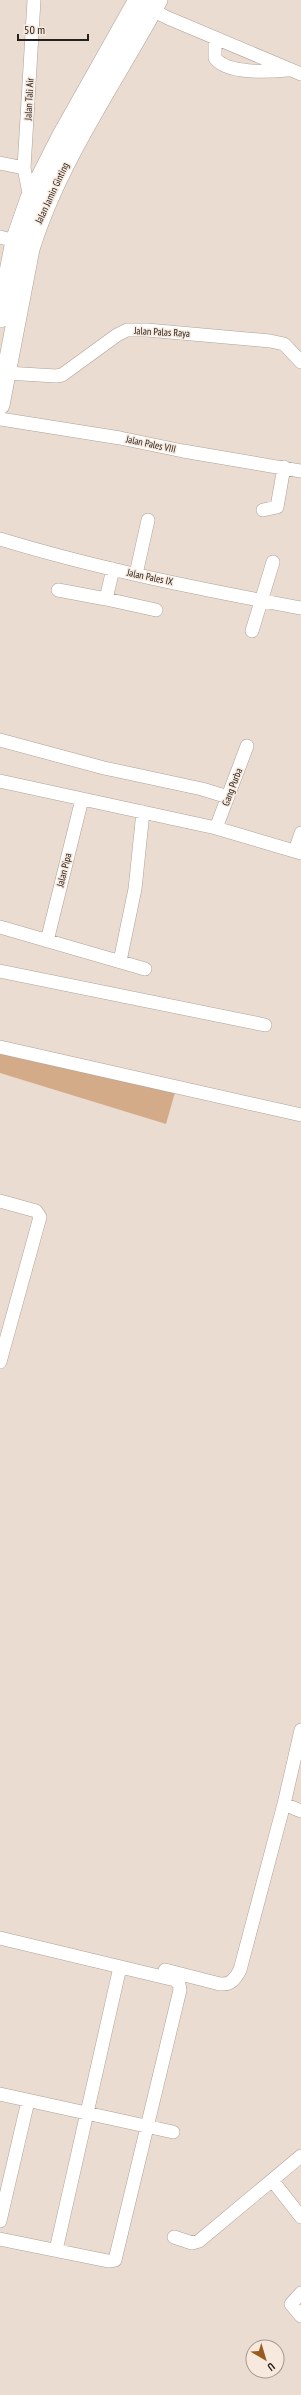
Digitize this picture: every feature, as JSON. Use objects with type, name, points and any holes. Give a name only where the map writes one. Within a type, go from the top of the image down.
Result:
[{"type":"highway","name":"Jalan Jamin Ginting","points":[[0,318],[7,239],[61,137],[149,3]]},
{"type":"highway","name":"Jalan Jamin Ginting","points":[[0,405],[6,373],[6,343],[30,249],[48,197],[149,3]]},
{"type":"street","name":"Jalan Tali Air","points":[[30,198],[24,168],[34,0]]},
{"type":"street","points":[[149,3],[215,38],[295,72]]},
{"type":"street","points":[[215,38],[215,58],[224,66],[259,72],[295,72]]},
{"type":"street","points":[[0,163],[24,168]]},
{"type":"street","name":"Jalan Palas Raya","points":[[6,373],[56,376],[62,375],[117,334],[127,330],[147,330],[270,341],[284,344],[301,362]]},
{"type":"street","name":"Jalan Pales VIII","points":[[0,419],[120,438],[184,451],[301,471]]},
{"type":"street","points":[[263,510],[277,507],[284,467]]},
{"type":"street","points":[[136,574],[148,520]]},
{"type":"street","name":"Jalan Pales IX","points":[[0,539],[45,553],[113,569],[301,608]]},
{"type":"street","points":[[252,631],[273,562]]},
{"type":"street","points":[[106,599],[113,569]]},
{"type":"street","points":[[58,590],[156,610]]},
{"type":"street","points":[[0,740],[104,768],[202,789],[228,797]]},
{"type":"street","name":"Gang Purba","points":[[216,828],[247,746]]},
{"type":"street","points":[[0,781],[216,828],[298,852],[301,834]]},
{"type":"street","name":"Jalan Pipa","points":[[47,941],[82,799]]},
{"type":"street","points":[[120,961],[135,889],[143,812]]},
{"type":"street","points":[[0,927],[145,969]]},
{"type":"street","points":[[0,971],[265,1024]]},
{"type":"street","points":[[0,1046],[301,1115]]},
{"type":"street","points":[[0,1201],[36,1211],[40,1217],[0,1362]]},
{"type":"street","points":[[0,1933],[227,1984],[235,1980],[240,1970],[284,1804],[301,1730]]},
{"type":"street","points":[[284,1804],[301,1811]]},
{"type":"street","points":[[0,1938],[175,1980],[180,1988],[115,2260],[108,2261],[0,2239]]},
{"type":"street","points":[[56,2250],[120,1967]]},
{"type":"street","points":[[0,2094],[173,2132]]},
{"type":"street","points":[[0,2221],[28,2101]]},
{"type":"street","points":[[174,2236],[192,2243],[199,2241],[301,2156]]},
{"type":"street","points":[[272,2180],[301,2217]]},
{"type":"street","points":[[301,2293],[292,2301],[292,2306],[301,2316]]},
{"type":"shaded area","points":[[0,1050],[176,1089],[166,1124],[0,1073]]}]
